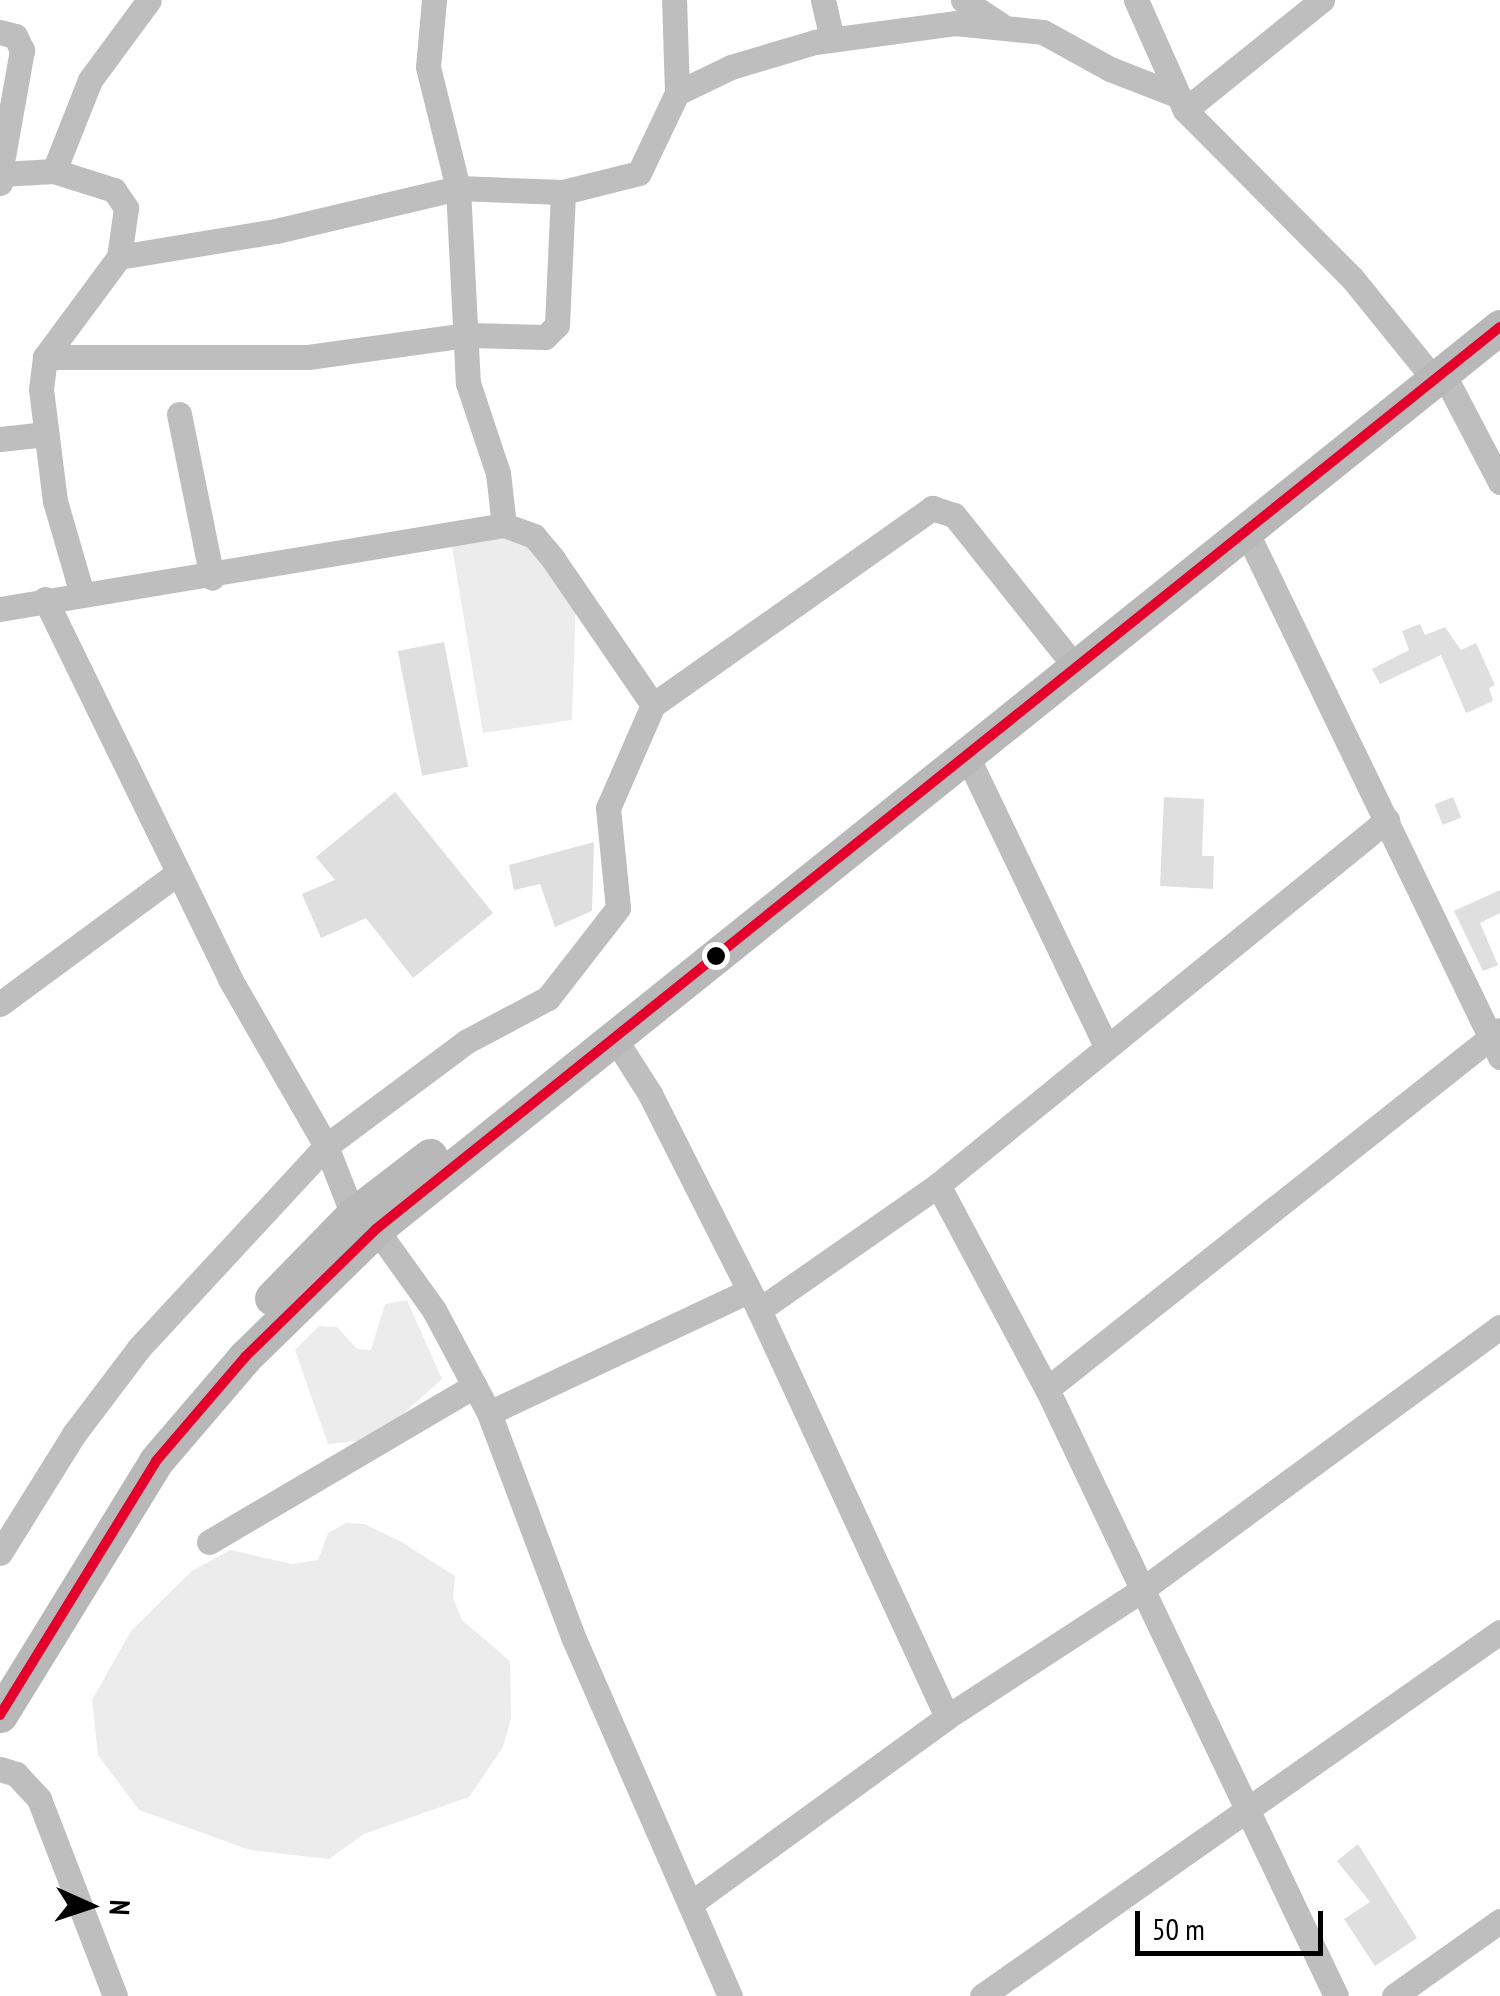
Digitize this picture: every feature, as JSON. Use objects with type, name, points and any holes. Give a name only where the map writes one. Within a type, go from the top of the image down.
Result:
[{"type":"street","points":[[54,170],[90,80],[148,0]]},
{"type":"street","points":[[434,0],[428,68],[458,188],[468,383],[498,473],[504,525]]},
{"type":"street","points":[[119,257],[276,232],[458,188],[564,192],[639,173],[677,93],[674,0]]},
{"type":"street","points":[[822,0],[832,39]]},
{"type":"street","points":[[1136,0],[1181,102],[1352,278],[1434,370],[1500,482]]},
{"type":"street","points":[[1181,102],[1322,0]]},
{"type":"street","points":[[975,3],[1001,24]]},
{"type":"street","points":[[677,93],[731,67],[832,39],[956,22],[1001,24],[1043,32],[1181,102]]},
{"type":"street","points":[[0,32],[15,36],[22,50],[1,177],[54,170],[123,196],[119,257],[45,357],[40,389],[55,501],[82,594]]},
{"type":"street","points":[[45,357],[308,358],[468,335],[554,334],[564,192]]},
{"type":"street","points":[[0,1716],[167,1447],[364,1222],[615,1039],[1247,534],[1500,307]]},
{"type":"street","points":[[0,1670],[137,1449],[213,1358],[364,1222],[1064,653],[1434,370],[1500,327]]},
{"type":"street","points":[[179,414],[212,578]]},
{"type":"street","points":[[0,439],[46,434]]},
{"type":"street","points":[[0,1554],[74,1434],[138,1348],[326,1146],[467,1041],[548,998],[618,908],[608,808],[653,704],[932,508],[954,515],[1064,653]]},
{"type":"street","points":[[0,608],[212,578],[504,525],[534,536],[554,559],[653,704]]},
{"type":"street","points":[[1047,1389],[1497,1041],[1247,534]]},
{"type":"street","points":[[45,599],[230,979],[326,1146],[364,1222],[434,1310],[489,1414],[574,1640],[730,1996]]},
{"type":"street","points":[[967,756],[1106,1046]]},
{"type":"street","points":[[489,1414],[753,1301],[938,1185],[1387,820]]},
{"type":"street","points":[[0,1004],[178,873]]},
{"type":"street","points":[[615,1039],[650,1094],[753,1301],[947,1717]]},
{"type":"street","points":[[938,1185],[1047,1389],[1336,1996]]},
{"type":"street","points":[[690,1904],[947,1717],[1144,1589],[1500,1327]]},
{"type":"street","points":[[209,1542],[474,1386]]},
{"type":"street","points":[[982,1996],[1500,1632]]},
{"type":"street","points":[[0,1769],[16,1774],[39,1799],[115,1996]]},
{"type":"street","points":[[1394,1996],[1500,1921]]},
{"type":"shaded area","points":[[450,535],[534,536],[576,596],[572,720],[483,733]]},
{"type":"shaded area","points":[[407,1300],[442,1379],[375,1439],[328,1444],[295,1350],[319,1326],[337,1327],[357,1349],[371,1350],[385,1304]]},
{"type":"shaded area","points":[[346,1523],[364,1524],[402,1542],[455,1576],[453,1598],[462,1620],[510,1661],[511,1719],[503,1747],[469,1797],[364,1834],[329,1859],[250,1850],[139,1810],[98,1755],[92,1700],[131,1631],[192,1571],[230,1550],[292,1564],[318,1560],[328,1533]]},
{"type":"building","points":[[1420,624],[1425,635],[1445,627],[1461,650],[1476,643],[1495,685],[1489,688],[1493,701],[1466,713],[1441,655],[1380,684],[1372,669],[1409,650],[1402,631]]},
{"type":"building","points":[[444,642],[468,767],[422,776],[398,651]]},
{"type":"building","points":[[395,792],[493,913],[413,978],[366,918],[321,938],[302,894],[335,880],[316,857]]},
{"type":"building","points":[[1164,797],[1204,799],[1202,856],[1214,856],[1213,889],[1160,886]]},
{"type":"building","points":[[1453,797],[1461,817],[1443,825],[1434,804]]},
{"type":"building","points":[[594,842],[592,911],[555,927],[540,884],[514,890],[509,865]]},
{"type":"building","points":[[1500,890],[1500,913],[1480,923],[1498,965],[1483,971],[1454,911]]},
{"type":"building","points":[[1358,1844],[1417,1938],[1375,1966],[1344,1919],[1370,1902],[1337,1861]]},
{"type":"transit line","points":[[0,1715],[156,1461],[245,1357],[376,1229],[1500,327]]}]
